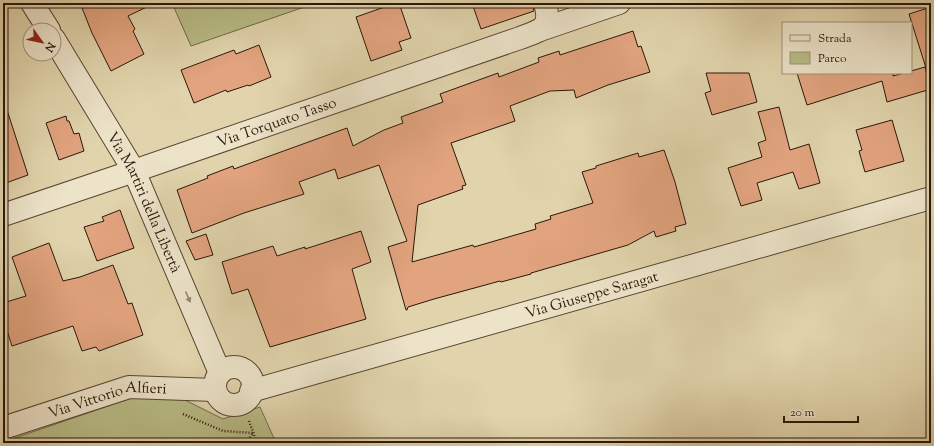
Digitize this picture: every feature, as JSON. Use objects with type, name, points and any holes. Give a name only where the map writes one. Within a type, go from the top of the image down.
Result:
[{"type":"street","points":[[32,3],[43,22]]},
{"type":"street","name":"Via Torquato Tasso","points":[[3,215],[134,171],[544,18],[619,3]]},
{"type":"street","name":"Via Martiri della Libertà","points":[[62,52],[134,171],[218,382],[217,396],[227,404],[240,404],[245,401],[252,390]]},
{"type":"street","name":"Via Giuseppe Saragat","points":[[252,390],[931,198]]},
{"type":"street","name":"Via Vittorio Alfieri","points":[[3,428],[129,387],[218,382]]},
{"type":"path","points":[[183,414],[223,431],[253,433]]},
{"type":"path","points":[[249,421],[257,443]]},
{"type":"path","points":[[246,443],[253,433]]},
{"type":"green space","points":[[172,3],[316,3],[191,46]]},
{"type":"green space","points":[[161,388],[223,419],[260,407],[276,443],[3,443],[3,442]]},
{"type":"building","points":[[80,3],[155,3],[128,16],[135,29],[133,31],[144,54],[111,71],[92,33]]},
{"type":"building","points":[[399,3],[411,38],[399,42],[402,50],[371,61],[356,17]]},
{"type":"building","points":[[472,3],[533,3],[534,11],[481,29]]},
{"type":"building","points":[[931,7],[931,67],[926,68],[909,14]]},
{"type":"building","points":[[633,31],[638,47],[641,46],[650,72],[608,85],[576,98],[574,90],[550,91],[510,106],[515,121],[451,143],[466,185],[462,186],[463,189],[418,205],[412,262],[473,245],[474,247],[536,229],[535,224],[551,219],[550,216],[593,203],[582,172],[638,153],[639,157],[664,150],[675,182],[686,224],[675,227],[676,231],[656,237],[654,231],[628,245],[531,274],[434,299],[408,307],[407,310],[388,247],[407,241],[379,165],[338,179],[335,169],[299,182],[304,194],[244,213],[192,233],[177,190],[208,178],[207,176],[233,166],[234,169],[347,128],[353,146],[384,130],[403,123],[401,117],[443,102],[440,94],[498,73],[499,77],[539,62],[538,58],[559,51],[560,55]]},
{"type":"building","points":[[259,45],[271,77],[249,86],[248,85],[227,92],[226,90],[194,103],[181,70],[234,50],[236,54]]},
{"type":"building","points":[[925,67],[931,89],[887,102],[882,81],[807,105],[797,74],[893,74],[893,76],[900,74],[912,74],[912,71]]},
{"type":"building","points":[[706,73],[749,73],[757,102],[712,115],[705,93],[711,91]]},
{"type":"building","points":[[779,107],[790,150],[809,144],[820,183],[799,189],[793,172],[757,183],[762,200],[741,206],[728,168],[762,157],[758,143],[766,140],[758,112]]},
{"type":"building","points":[[7,110],[28,175],[3,184],[3,111]]},
{"type":"building","points":[[66,116],[74,134],[79,133],[84,151],[59,160],[46,123]]},
{"type":"building","points":[[892,120],[904,161],[865,172],[859,151],[862,150],[856,130]]},
{"type":"building","points":[[120,210],[134,248],[97,261],[84,227],[104,221],[102,217]]},
{"type":"building","points":[[361,231],[371,262],[352,269],[366,319],[270,347],[248,289],[232,294],[222,262],[273,246],[277,256],[305,247],[305,249]]},
{"type":"building","points":[[206,234],[213,255],[195,260],[186,241]]},
{"type":"building","points":[[49,243],[63,281],[80,277],[113,265],[128,304],[132,303],[143,335],[99,351],[96,347],[82,351],[73,326],[12,346],[3,318],[3,303],[26,296],[12,257]]}]
